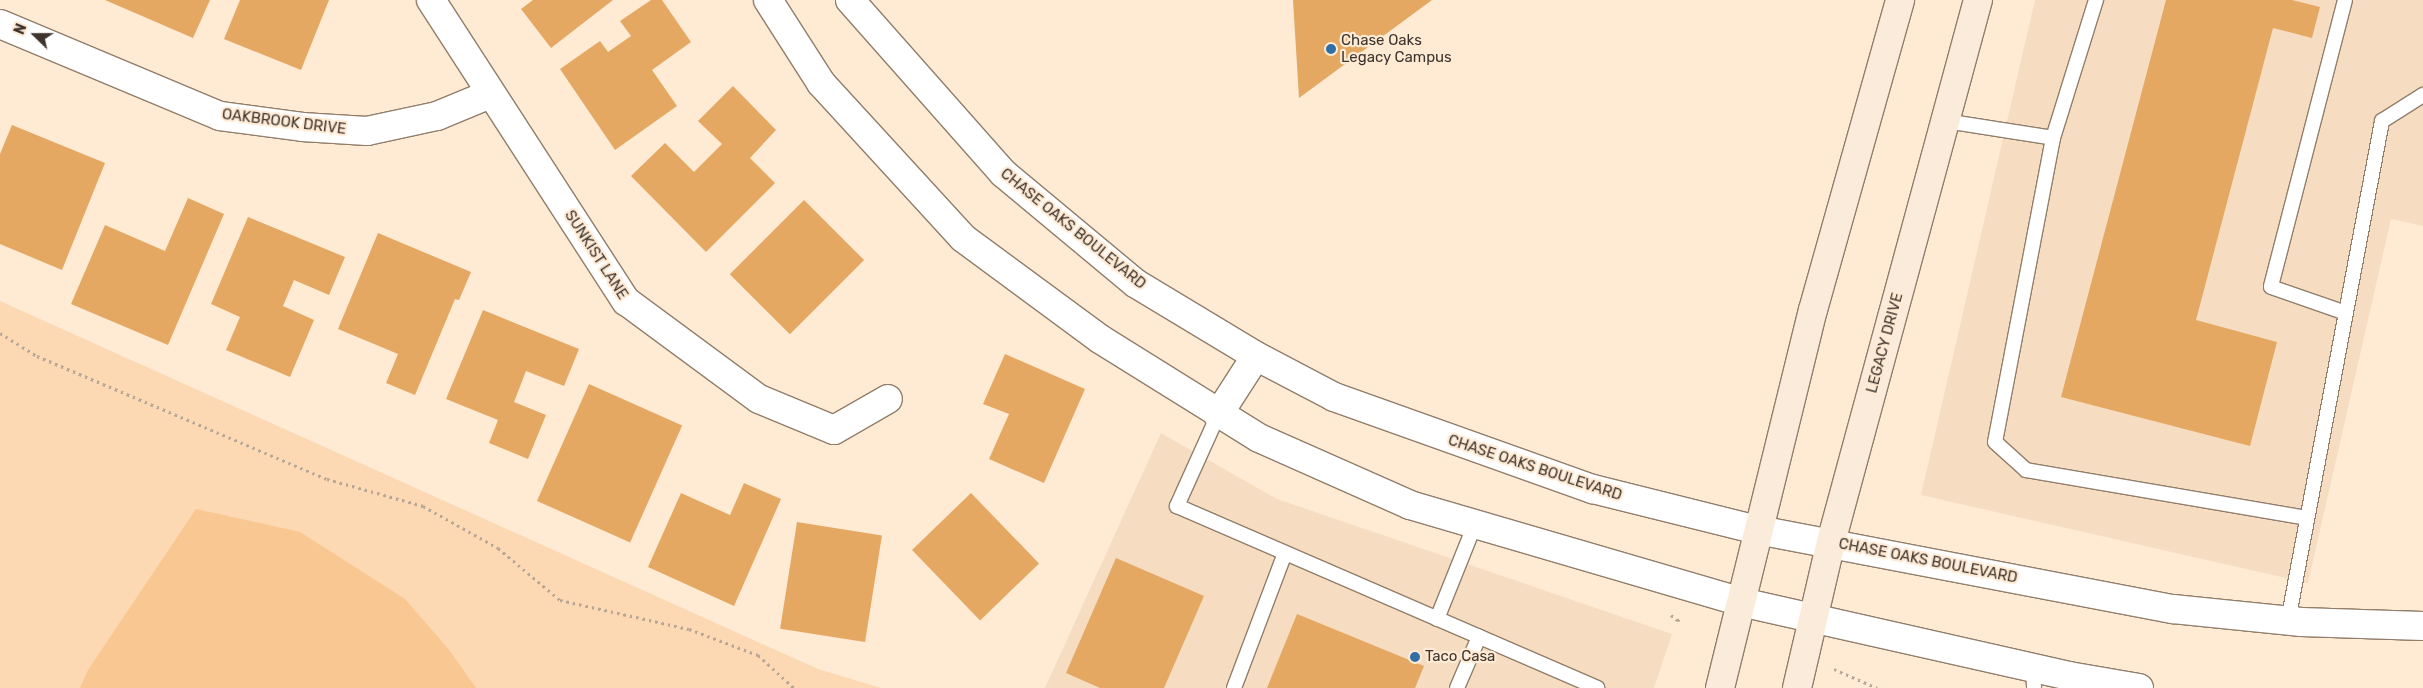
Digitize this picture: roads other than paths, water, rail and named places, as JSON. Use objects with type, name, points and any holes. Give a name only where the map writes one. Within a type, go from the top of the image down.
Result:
[{"type":"main road","points":[[1720,688],[1813,310],[1900,0]]},
{"type":"main road","name":"LEGACY DRIVE","points":[[1797,688],[1815,620],[1831,542],[1978,0]]},
{"type":"street","name":"SUNKIST LANE","points":[[430,0],[626,301],[759,399],[834,430],[888,399]]},
{"type":"street","points":[[768,0],[822,83],[963,238],[1100,340],[1218,415],[1259,438],[1410,505],[1740,602],[2034,678],[2139,688]]},
{"type":"street","name":"CHASE OAKS BOULEVARD","points":[[850,0],[1003,173],[1136,283],[1256,356],[1334,397],[1483,452],[1592,489],[1758,530],[1831,542],[2173,609],[2288,621],[2423,626]]},
{"type":"street","name":"OAKBROOK DRIVE","points":[[0,24],[220,116],[302,127],[367,131],[437,116],[490,94]]},
{"type":"street","points":[[1218,415],[1256,356]]},
{"type":"lane","points":[[2096,0],[2053,138],[1995,442],[2026,470],[2307,518]]},
{"type":"lane","points":[[2345,0],[2271,287],[2346,313]]},
{"type":"lane","points":[[2288,621],[2382,121],[2423,95]]},
{"type":"lane","points":[[1945,121],[2053,138]]},
{"type":"lane","points":[[1218,415],[1177,506],[1597,688]]},
{"type":"lane","points":[[1437,619],[1475,524]]},
{"type":"lane","points":[[1234,688],[1285,553]]},
{"type":"lane","points":[[1457,688],[1479,637]]},
{"type":"place","name":"Chase Oaks Legacy Campus","points":[[1331,49]]},
{"type":"place","name":"Taco Casa","points":[[1415,657]]}]
